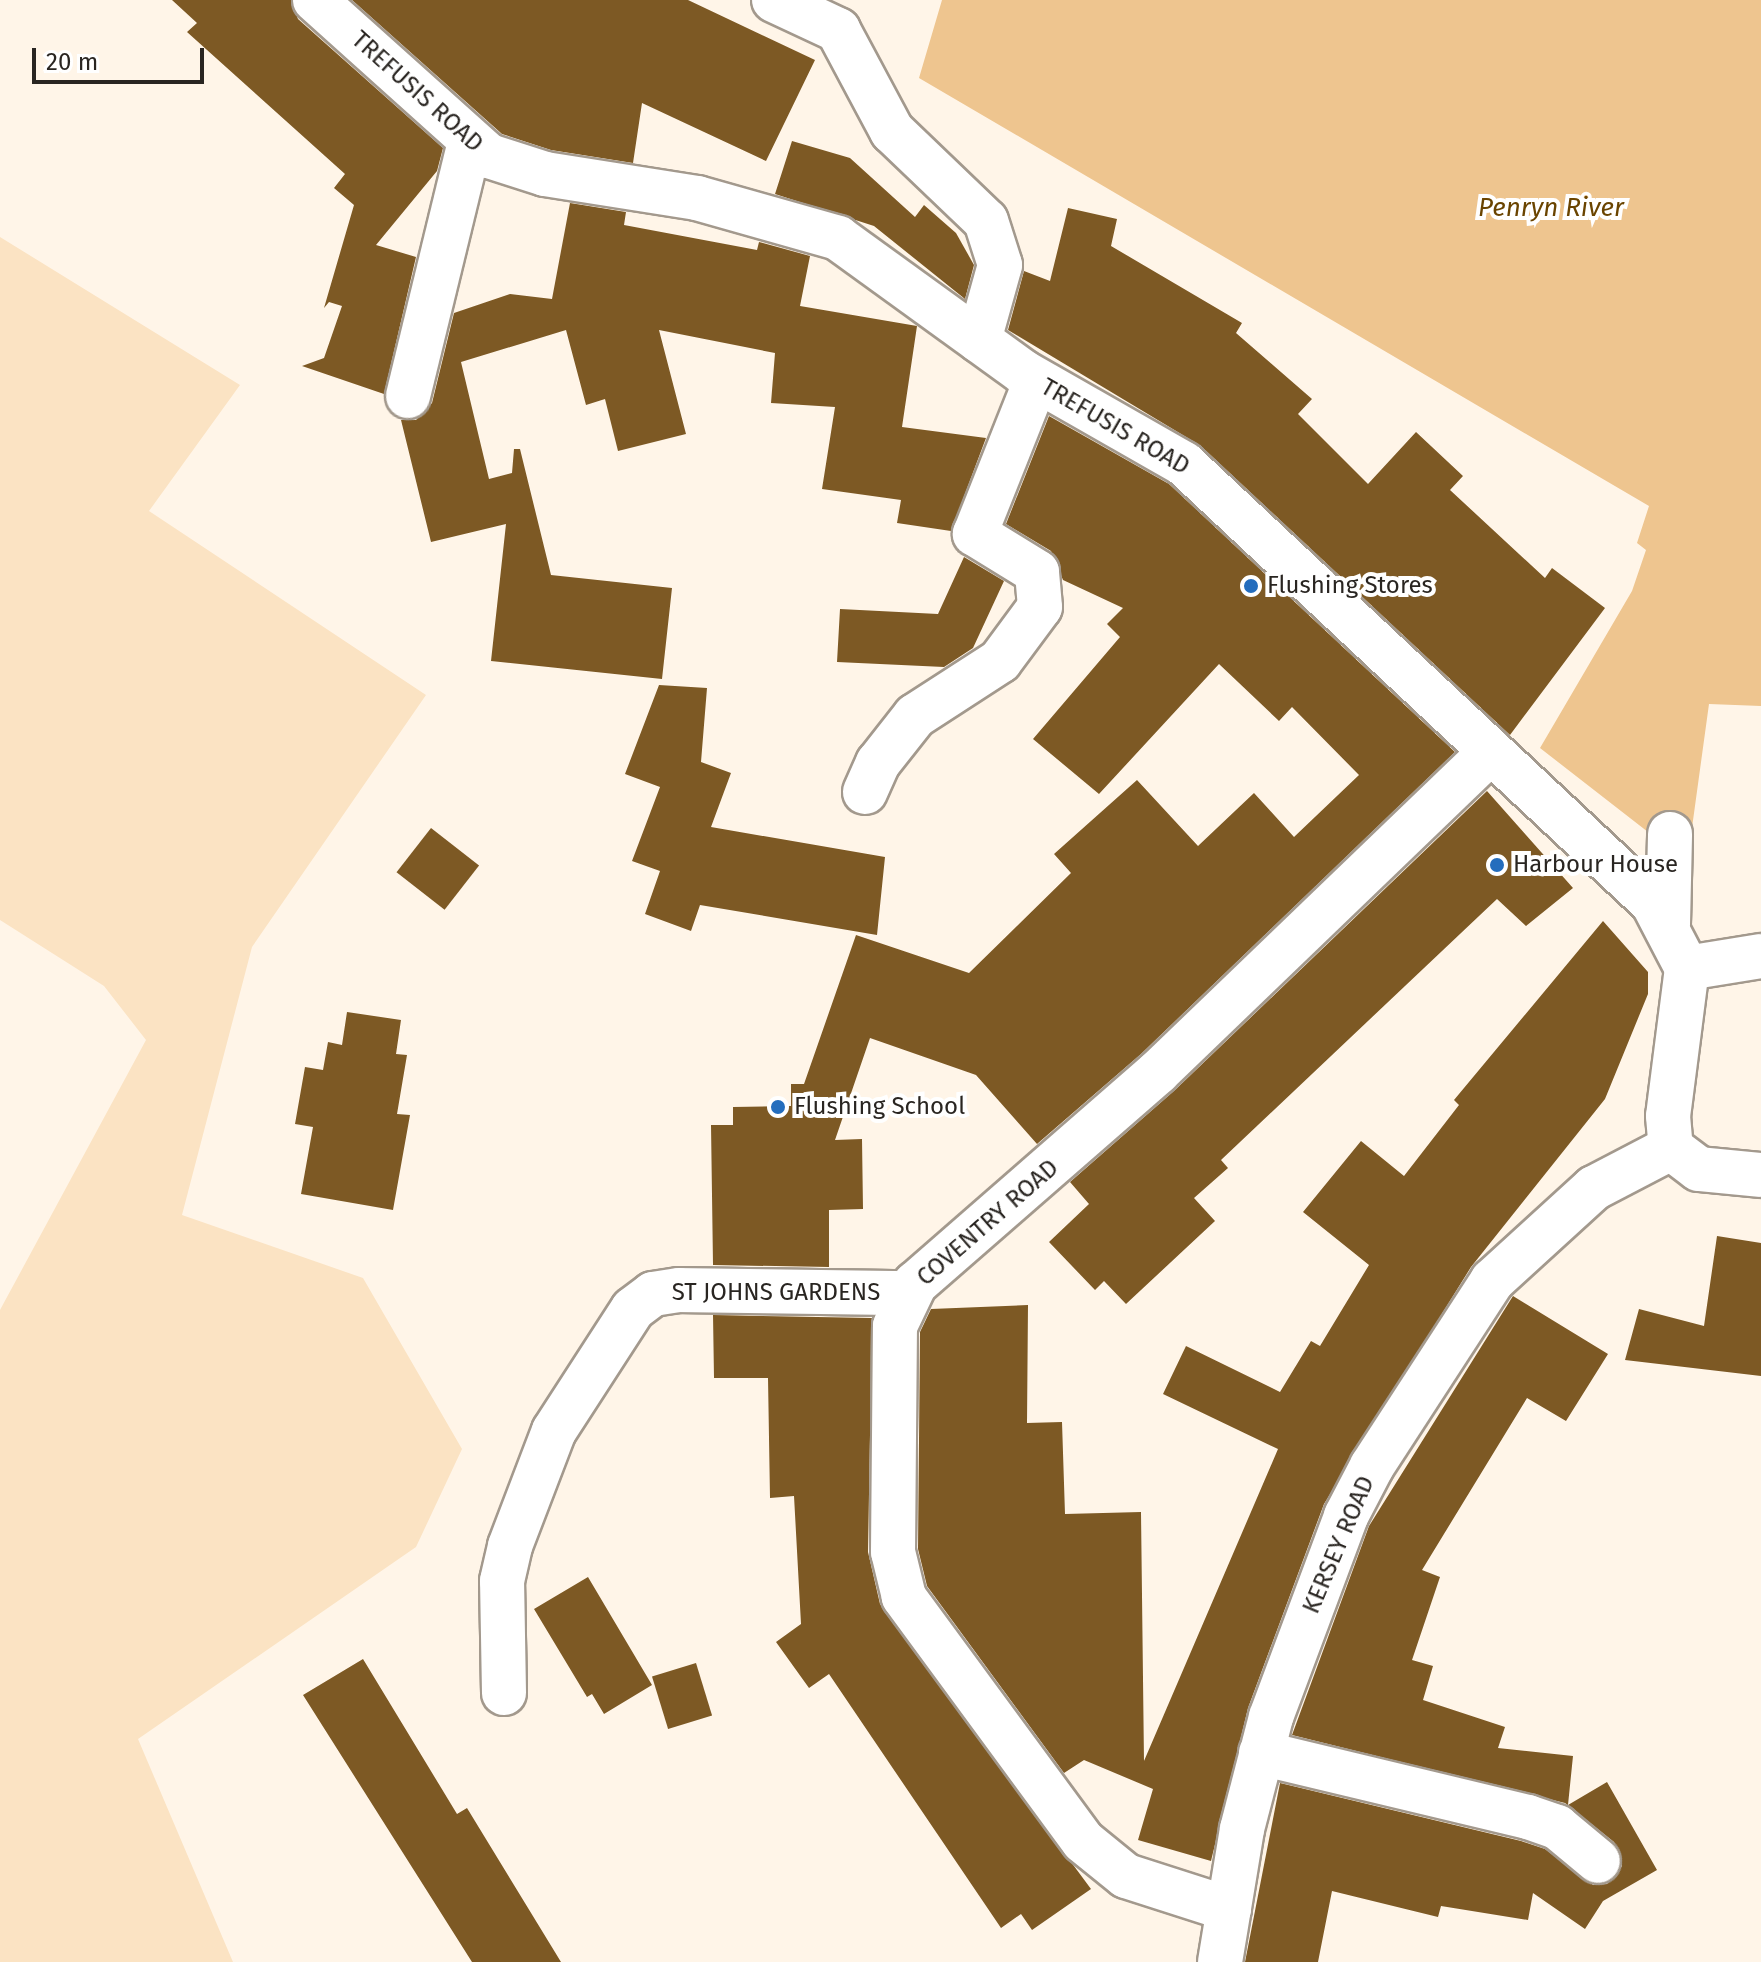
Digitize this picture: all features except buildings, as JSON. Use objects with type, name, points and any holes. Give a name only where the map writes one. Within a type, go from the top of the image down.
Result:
[{"type":"street","name":"TREFUSIS ROAD","points":[[315,0],[489,156],[545,174],[697,198],[838,238],[1036,381],[1184,464],[1491,752],[1635,882],[1668,924],[1687,968]]},
{"type":"street","points":[[774,0],[838,30],[892,131],[972,202],[997,242],[1000,265],[979,340]]},
{"type":"street","points":[[408,396],[470,141]]},
{"type":"street","points":[[865,792],[878,763],[915,716],[1000,661],[1040,607],[1037,572],[975,534],[1036,381]]},
{"type":"street","name":"COVENTRY ROAD","points":[[1229,1909],[1126,1876],[1083,1841],[904,1597],[893,1552],[895,1326],[908,1293],[1158,1072],[1491,752]]},
{"type":"street","points":[[1668,924],[1670,834]]},
{"type":"street","points":[[1761,956],[1687,968],[1668,1116],[1671,1148],[1699,1169],[1761,1175]]},
{"type":"street","name":"KERSEY ROAD","points":[[1220,1962],[1261,1753],[1346,1516],[1458,1327],[1492,1281],[1562,1213],[1628,1168],[1671,1148]]},
{"type":"street","name":"ST JOHNS GARDENS","points":[[504,1693],[502,1581],[510,1546],[554,1431],[633,1309],[653,1294],[679,1290],[908,1293]]},
{"type":"street","points":[[1261,1753],[1528,1817],[1557,1827],[1598,1861]]},
{"type":"shaded area","points":[[0,237],[240,385],[149,511],[426,695],[252,947],[182,1215],[363,1278],[462,1449],[416,1547],[138,1739],[233,1962],[0,1962],[0,1310],[146,1040],[104,986],[0,920]]},
{"type":"water","name":"Penryn River","points":[[942,0],[1761,0],[1761,706],[1709,704],[1691,835],[1648,832],[1540,748],[1632,591],[1646,550],[1637,543],[1649,506],[919,78]]},
{"type":"place","name":"Flushing Stores","points":[[1251,586]]},
{"type":"place","name":"Harbour House","points":[[1497,865]]},
{"type":"place","name":"Flushing School","points":[[778,1107]]}]
